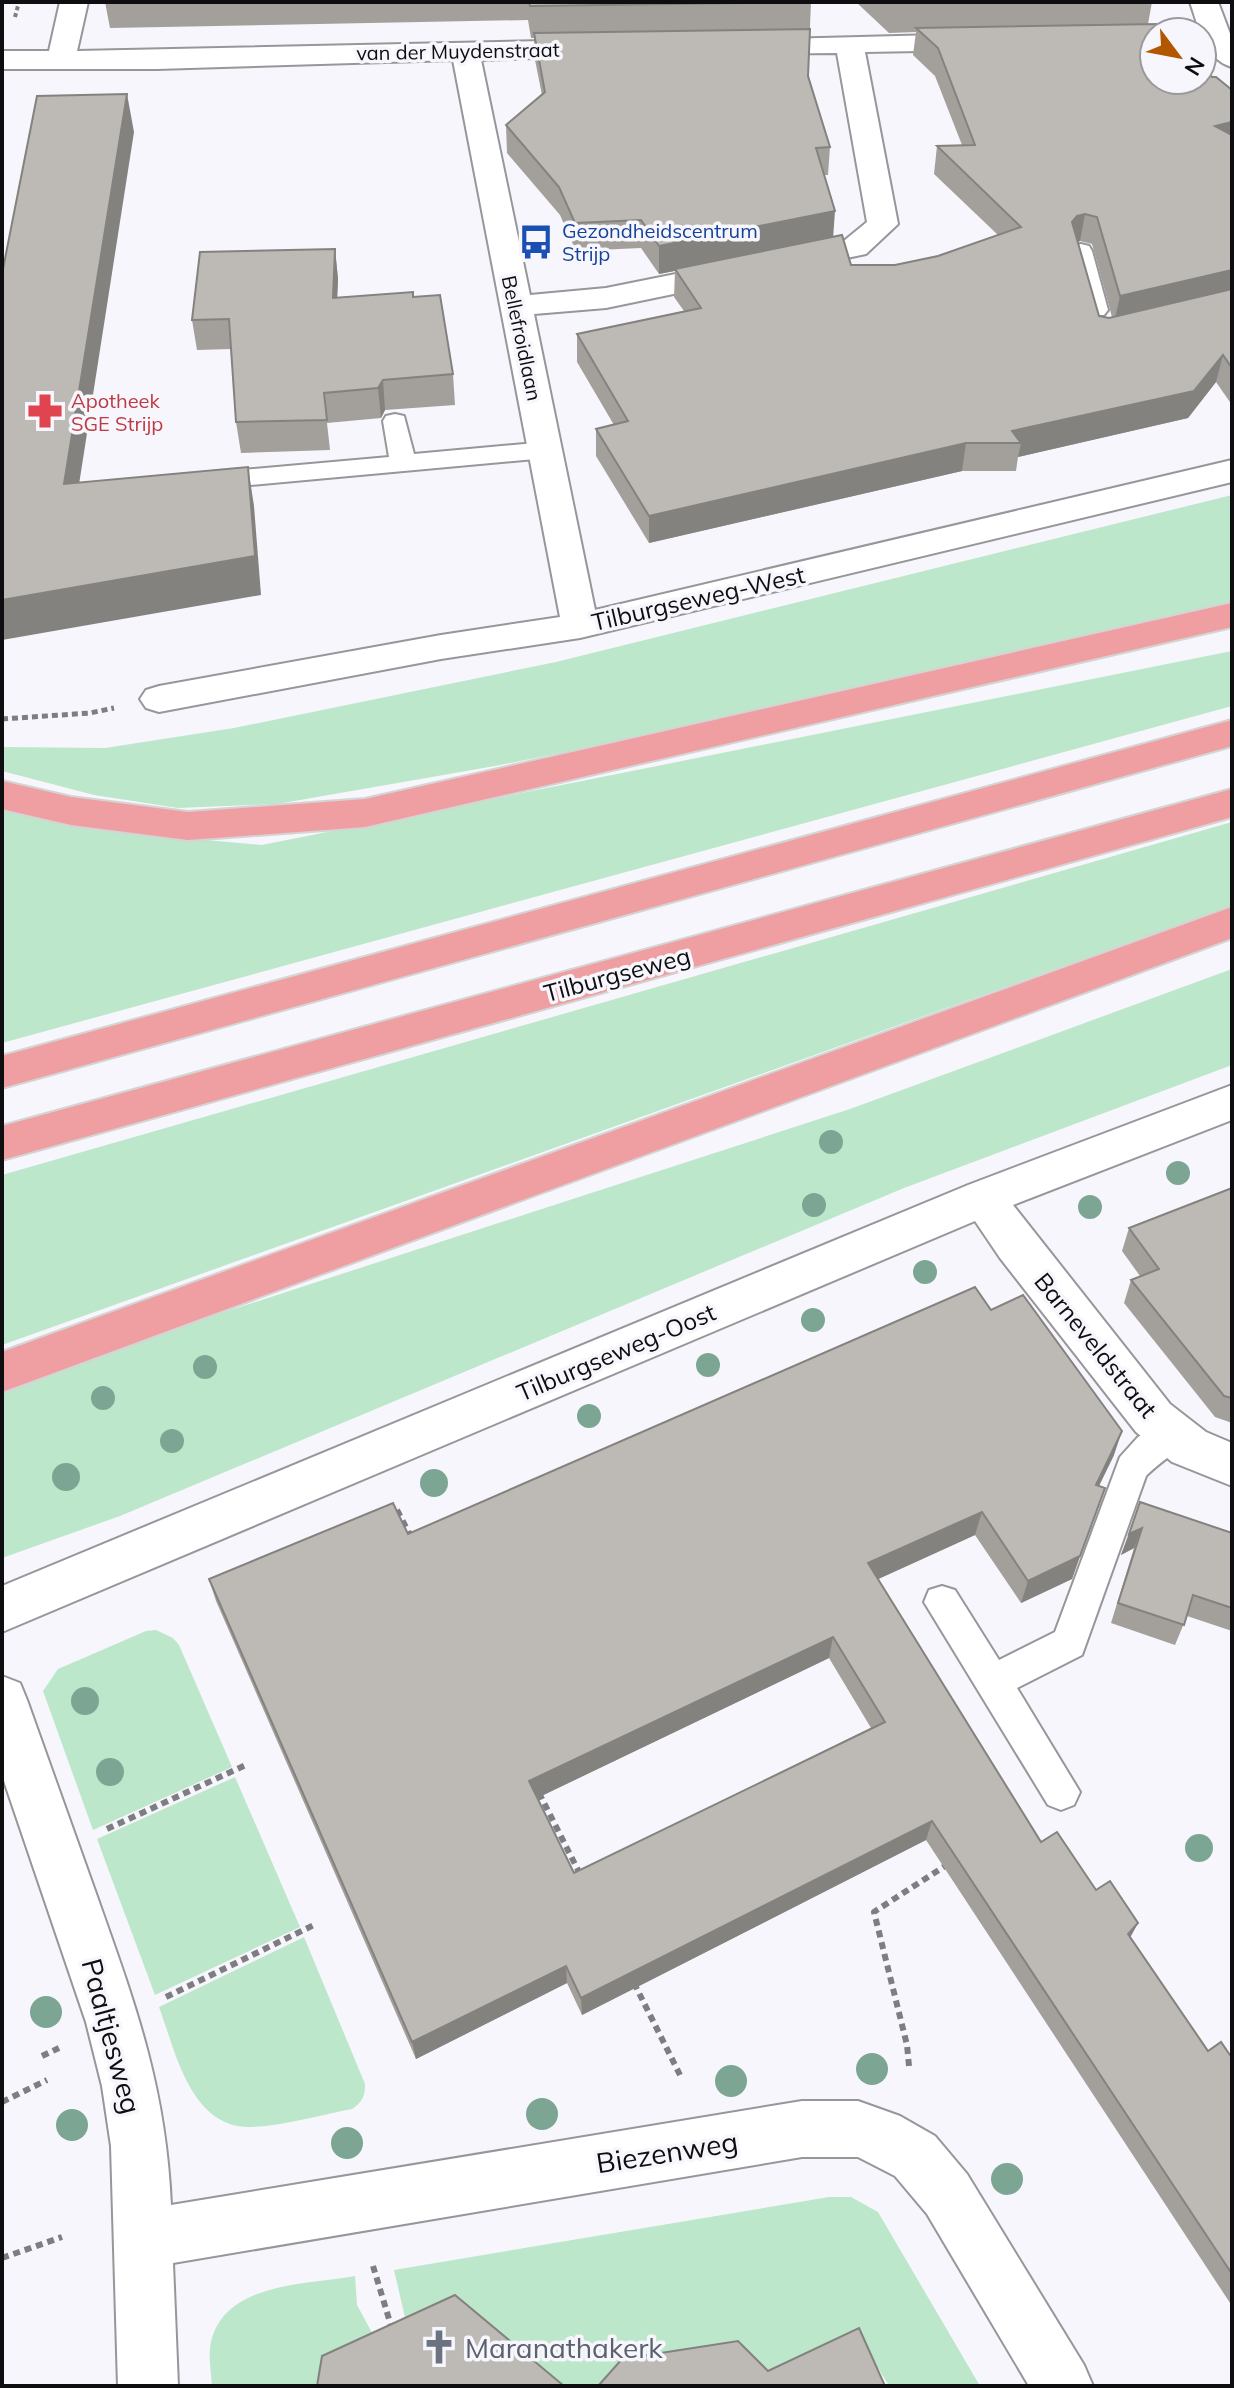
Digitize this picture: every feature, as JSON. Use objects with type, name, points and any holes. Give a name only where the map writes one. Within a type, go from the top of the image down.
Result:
[{"type":"highway","points":[[2,795],[71,811],[188,826],[365,813],[1232,615]]},
{"type":"highway","points":[[2,1072],[1232,733]]},
{"type":"highway","name":"Tilburgseweg","points":[[2,1143],[1232,803]]},
{"type":"highway","points":[[2,1372],[1232,922]]},
{"type":"street","points":[[61,60],[74,2]]},
{"type":"street","points":[[1204,2],[1221,44]]},
{"type":"street","points":[[721,46],[1001,42]]},
{"type":"street","points":[[517,306],[606,298],[855,247],[883,224],[849,44]]},
{"type":"street","name":"van der Muydenstraat","points":[[2,60],[157,60],[625,48]]},
{"type":"street","name":"Bellefroidlaan","points":[[465,50],[580,626]]},
{"type":"street","name":"Tilburgseweg-West","points":[[159,699],[441,647],[580,626],[1232,471]]},
{"type":"street","name":"Tilburgseweg-Oost","points":[[2,1609],[984,1198],[1232,1102]]},
{"type":"street","name":"Barneveldstraat","points":[[984,1198],[1016,1245],[1153,1418],[1171,1435],[1207,1456],[1232,1465]]},
{"type":"street","name":"Paaltjesweg","points":[[2,1700],[114,2022],[130,2086],[140,2146],[148,2386]]},
{"type":"street","name":"Biezenweg","points":[[143,2239],[786,2132],[836,2127],[858,2129],[880,2136],[915,2156],[947,2194],[1063,2386]]},
{"type":"lane","points":[[1081,251],[1103,336]]},
{"type":"lane","points":[[395,421],[403,463]]},
{"type":"lane","points":[[184,483],[546,450]]},
{"type":"lane","points":[[992,1682],[1069,1643],[1132,1468],[1150,1448],[1171,1435]]},
{"type":"lane","points":[[942,1602],[1061,1792]]},
{"type":"path","points":[[2,719],[90,713],[159,699]]},
{"type":"path","points":[[397,1510],[418,1551]]},
{"type":"path","points":[[103,1831],[248,1764]]},
{"type":"path","points":[[537,1789],[587,1889]]},
{"type":"path","points":[[909,2066],[907,2045],[874,1912],[954,1860]]},
{"type":"path","points":[[163,1998],[316,1924]]},
{"type":"path","points":[[630,1974],[680,2075]]},
{"type":"path","points":[[2,2102],[47,2080]]},
{"type":"path","points":[[2,2258],[62,2237]]},
{"type":"path","points":[[373,2261],[373,2274],[394,2334]]},
{"type":"green space","points":[[1232,495],[1232,619],[495,766],[277,804],[178,808],[94,795],[2,771],[2,747],[105,748],[234,728],[556,662]]},
{"type":"green space","points":[[1232,651],[1232,706],[2,1043],[2,810],[95,830],[262,845]]},
{"type":"green space","points":[[1232,822],[1232,906],[2,1345],[2,1175]]},
{"type":"green space","points":[[1232,969],[1232,1065],[904,1188],[120,1516],[2,1558],[2,1387],[58,1366],[850,1109]]},
{"type":"green space","points":[[156,1630],[173,1638],[179,1645],[232,1767],[93,1830],[43,1691],[58,1669],[146,1631]]},
{"type":"green space","points":[[235,1777],[300,1927],[155,1995],[97,1839]]},
{"type":"green space","points":[[304,1937],[365,2084],[364,2096],[352,2109],[300,2120],[248,2127],[228,2123],[212,2114],[188,2083],[159,2007]]},
{"type":"green space","points":[[829,2197],[851,2197],[878,2212],[980,2386],[889,2386],[866,2348],[755,2386],[545,2386],[407,2326],[394,2270]]},
{"type":"green space","points":[[355,2276],[357,2305],[377,2342],[330,2386],[212,2386],[211,2342],[219,2322],[233,2308],[250,2297],[270,2290]]},
{"type":"building","points":[[529,2],[811,2],[530,6]]},
{"type":"building","points":[[1138,24],[1138,96],[1218,96],[1218,79],[1232,90],[1232,122],[1215,126],[1232,135],[1232,270],[1120,296],[1097,217],[1085,214],[1077,216],[1072,222],[1099,316],[1109,318],[1232,289],[1232,368],[1223,355],[1194,391],[1012,431],[1021,443],[966,443],[649,516],[596,429],[628,421],[577,334],[701,308],[675,269],[842,235],[851,265],[895,265],[938,256],[1021,227],[937,146],[975,145],[938,48],[916,28]]},
{"type":"building","points":[[810,29],[808,76],[830,147],[816,148],[835,211],[659,246],[641,220],[575,223],[559,187],[506,125],[545,92],[534,33]]},
{"type":"building","points":[[127,94],[64,484],[248,467],[255,556],[2,600],[2,274],[37,96]]},
{"type":"building","points":[[335,249],[333,298],[413,292],[413,297],[440,295],[453,374],[383,380],[378,388],[324,393],[327,420],[236,422],[229,319],[192,320],[200,252]]},
{"type":"building","points":[[1232,1188],[1232,1398],[1224,1396],[1131,1280],[1159,1269],[1129,1228]]},
{"type":"building","points":[[975,1287],[991,1310],[1023,1295],[1122,1431],[1096,1485],[1105,1488],[1080,1556],[1028,1581],[982,1512],[868,1563],[1041,1842],[1057,1832],[1096,1890],[1110,1881],[1138,1923],[1128,1934],[1208,2051],[1221,2042],[1232,2058],[1232,2274],[932,1821],[581,1998],[566,1966],[412,2042],[209,1579],[393,1503],[408,1534]],"holes":[[[833,1637],[885,1722],[574,1873],[529,1781]]]},
{"type":"building","points":[[1140,1502],[1232,1533],[1232,1608],[1193,1595],[1184,1625],[1118,1603],[1142,1528],[1129,1534]]},
{"type":"building","name":"Maranathakerk","points":[[455,2295],[564,2386],[317,2386],[322,2356]]},
{"type":"building","points":[[859,2328],[885,2386],[598,2386],[622,2359],[738,2341],[768,2371]]},
{"type":"place","name":"Gezondheidscentrum Strijp","points":[[536,242]]},
{"type":"place","name":"Apotheek SGE Strijp","points":[[45,411]]},
{"type":"place","name":"Maranathakerk","points":[[439,2347]]}]
